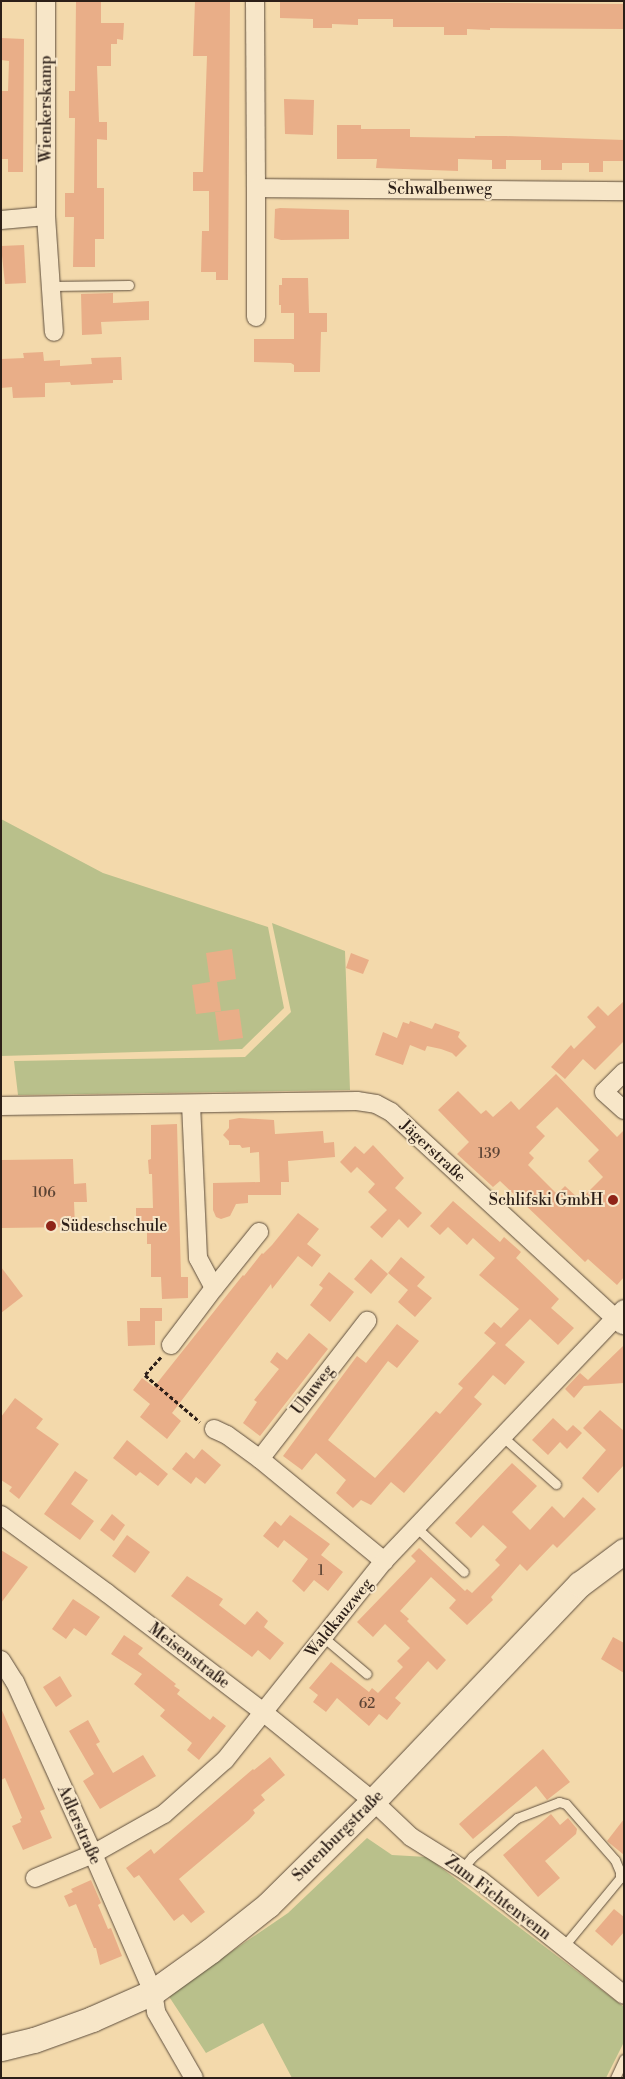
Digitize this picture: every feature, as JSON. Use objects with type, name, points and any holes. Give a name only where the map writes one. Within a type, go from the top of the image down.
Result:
[{"type":"street","name":"Wienkerskamp","points":[[46,1],[46,216],[54,332]]},
{"type":"street","points":[[255,1],[256,317]]},
{"type":"street","name":"Schwalbenweg","points":[[256,188],[624,191]]},
{"type":"street","points":[[1,220],[46,216]]},
{"type":"street","points":[[624,1072],[604,1092],[624,1110]]},
{"type":"street","name":"Jägerstraße","points":[[1,1106],[191,1105],[357,1101],[376,1104],[391,1112],[621,1318]]},
{"type":"street","points":[[191,1105],[198,1258],[214,1288]]},
{"type":"street","points":[[171,1345],[259,1232]]},
{"type":"street","name":"Waldkauzweg","points":[[35,1878],[93,1854],[164,1814],[225,1760],[384,1561],[621,1318]]},
{"type":"street","name":"Uhuweg","points":[[260,1459],[367,1321]]},
{"type":"street","points":[[214,1429],[227,1435],[260,1459],[384,1561]]},
{"type":"street","name":"Meisenstraße","points":[[1,1515],[263,1712],[373,1801]]},
{"type":"street","name":"Surenburgstraße","points":[[1,2048],[34,2040],[92,2019],[153,1992],[210,1951],[268,1905],[373,1801],[580,1584],[624,1551]]},
{"type":"street","name":"Adlerstraße","points":[[1,1660],[15,1682],[93,1854],[153,1992],[156,2012],[194,2078]]},
{"type":"street","name":"Zum Fichtenvenn","points":[[373,1801],[411,1837],[480,1880],[624,1995]]},
{"type":"lane","points":[[51,286],[129,286]]},
{"type":"lane","points":[[503,1437],[556,1484]]},
{"type":"lane","points":[[417,1528],[464,1572]]},
{"type":"lane","points":[[323,1637],[367,1674]]},
{"type":"lane","points":[[462,1869],[472,1857],[517,1818],[559,1802],[566,1804],[615,1860],[620,1872],[620,1878],[563,1947]]},
{"type":"lane","points":[[615,2078],[624,2060]]},
{"type":"path","points":[[171,1345],[145,1375],[201,1422],[214,1429]]},
{"type":"green space","points":[[1,819],[103,873],[268,927],[284,1008],[242,1049],[1,1056]]},
{"type":"green space","points":[[272,923],[345,951],[350,1090],[18,1095],[14,1061],[245,1057],[291,1012]]},
{"type":"green space","points":[[367,1838],[392,1855],[427,1857],[624,2007],[624,2042],[606,2078],[292,2078],[263,2023],[206,2053],[168,1995],[288,1913]]},
{"type":"building","points":[[76,1],[101,1],[101,23],[124,23],[123,40],[117,39],[117,44],[111,44],[111,66],[97,66],[99,122],[107,122],[107,140],[97,139],[97,188],[104,188],[104,239],[95,239],[95,267],[73,267],[74,217],[65,217],[65,193],[74,193],[75,118],[69,118],[69,91],[75,91]]},
{"type":"building","points":[[195,1],[230,1],[228,280],[216,280],[216,272],[201,272],[202,231],[209,231],[209,191],[193,191],[193,172],[203,172],[207,56],[193,56]]},
{"type":"building","points":[[280,1],[624,4],[624,29],[490,28],[490,30],[467,29],[467,35],[444,35],[444,27],[393,27],[393,19],[358,19],[358,25],[332,24],[332,28],[313,28],[313,19],[280,18]]},
{"type":"building","points":[[1,38],[24,39],[23,172],[8,172],[8,159],[1,159],[1,91],[8,91],[9,61],[1,60]]},
{"type":"building","points":[[284,99],[314,100],[313,135],[285,134]]},
{"type":"building","points":[[337,125],[361,125],[361,129],[410,129],[410,137],[475,138],[475,136],[506,136],[624,140],[624,161],[603,161],[603,172],[589,172],[589,163],[562,163],[562,170],[541,170],[541,160],[506,160],[506,169],[492,169],[492,160],[458,159],[458,171],[376,168],[377,159],[337,159]]},
{"type":"building","points":[[275,209],[349,210],[349,239],[281,240],[274,238]]},
{"type":"building","points":[[24,245],[26,283],[5,284],[1,246]]},
{"type":"building","points":[[282,278],[308,278],[309,313],[327,313],[327,332],[321,332],[320,372],[294,372],[294,365],[291,363],[254,362],[254,339],[294,339],[294,313],[281,313],[281,305],[279,305],[279,285],[282,285]]},
{"type":"building","points":[[113,293],[113,303],[149,301],[149,320],[101,322],[102,334],[82,335],[81,294]]},
{"type":"building","points":[[43,352],[44,361],[60,360],[60,366],[92,364],[91,358],[121,357],[122,380],[113,380],[113,383],[71,385],[70,382],[45,383],[45,397],[13,398],[12,387],[1,388],[1,359],[24,358],[23,353]]},
{"type":"building","points":[[232,949],[236,979],[217,982],[221,1011],[196,1014],[192,985],[210,982],[206,953]]},
{"type":"building","points":[[351,953],[369,960],[363,974],[346,968]]},
{"type":"building","points":[[624,1001],[624,1041],[595,1070],[583,1059],[565,1079],[551,1067],[571,1045],[574,1049],[596,1027],[587,1017],[598,1006],[608,1016]]},
{"type":"building","points":[[239,1009],[243,1038],[219,1041],[215,1012]]},
{"type":"building","points":[[410,1021],[432,1029],[435,1023],[460,1032],[458,1037],[467,1046],[456,1057],[452,1053],[441,1049],[427,1046],[425,1051],[410,1045],[403,1065],[375,1055],[383,1032],[397,1038],[403,1022],[409,1024]]},
{"type":"building","points":[[556,1074],[617,1137],[624,1130],[624,1277],[617,1285],[588,1259],[585,1262],[500,1181],[493,1187],[457,1154],[469,1142],[438,1110],[458,1091],[481,1114],[486,1110],[493,1117],[511,1101],[519,1110]],"holes":[[[557,1107],[599,1150],[588,1161],[603,1177],[580,1200],[565,1186],[557,1194],[528,1165],[534,1158],[529,1153],[545,1136],[536,1127]]]},
{"type":"building","points":[[239,1118],[274,1120],[275,1134],[323,1131],[324,1143],[334,1142],[335,1157],[288,1161],[289,1182],[281,1182],[281,1195],[248,1195],[248,1203],[236,1204],[230,1216],[221,1219],[216,1217],[213,1210],[213,1183],[260,1182],[259,1152],[250,1153],[250,1147],[242,1148],[240,1145],[229,1145],[229,1141],[223,1135],[229,1128],[229,1120]]},
{"type":"building","points":[[177,1124],[181,1277],[188,1277],[188,1298],[162,1299],[161,1277],[151,1277],[151,1244],[147,1244],[147,1229],[136,1229],[136,1208],[153,1208],[152,1174],[149,1174],[148,1160],[151,1159],[151,1125]]},
{"type":"building","points":[[373,1145],[404,1178],[395,1188],[422,1213],[408,1228],[399,1219],[382,1238],[370,1227],[387,1210],[368,1192],[375,1184],[357,1167],[351,1173],[340,1162],[355,1146],[364,1154]]},
{"type":"building","points":[[73,1159],[74,1184],[86,1183],[87,1202],[74,1202],[75,1227],[1,1228],[1,1160]]},
{"type":"building","points":[[453,1201],[500,1242],[504,1237],[521,1252],[516,1258],[559,1299],[551,1308],[574,1328],[558,1345],[530,1319],[505,1345],[525,1362],[505,1385],[493,1375],[474,1397],[482,1404],[404,1493],[391,1482],[371,1505],[361,1500],[353,1508],[336,1493],[346,1480],[316,1453],[302,1470],[283,1456],[357,1356],[366,1363],[397,1324],[419,1341],[397,1368],[388,1361],[328,1440],[375,1478],[436,1411],[440,1414],[463,1388],[458,1384],[496,1343],[484,1333],[494,1322],[501,1328],[519,1309],[479,1275],[495,1258],[473,1238],[467,1245],[448,1227],[440,1235],[430,1226]]},
{"type":"building","points":[[298,1213],[319,1229],[307,1244],[321,1255],[312,1267],[298,1256],[272,1289],[271,1284],[172,1413],[181,1421],[167,1439],[140,1417],[150,1404],[133,1390],[142,1378],[154,1387],[243,1275],[262,1253],[272,1245]]},
{"type":"building","points":[[401,1257],[425,1277],[417,1286],[432,1298],[415,1317],[398,1302],[408,1290],[388,1273]]},
{"type":"building","points":[[371,1259],[388,1274],[371,1294],[354,1279]]},
{"type":"building","points":[[1,1267],[23,1296],[1,1313]]},
{"type":"building","points":[[329,1272],[354,1292],[330,1322],[310,1305],[323,1288],[319,1285]]},
{"type":"building","points":[[140,1308],[162,1308],[162,1321],[155,1321],[155,1345],[128,1346],[127,1321],[140,1321]]},
{"type":"building","points":[[309,1333],[328,1349],[260,1436],[243,1423],[257,1402],[254,1400],[279,1369],[270,1362],[277,1352],[287,1360]]},
{"type":"building","points":[[624,1345],[624,1383],[584,1386],[574,1398],[565,1389],[580,1373],[588,1380]]},
{"type":"building","points":[[15,1398],[43,1419],[36,1428],[59,1444],[19,1499],[9,1491],[12,1487],[1,1480],[1,1417]]},
{"type":"building","points":[[600,1410],[624,1431],[624,1465],[598,1493],[582,1478],[606,1450],[583,1428]]},
{"type":"building","points":[[553,1418],[567,1431],[573,1425],[582,1433],[567,1449],[560,1442],[548,1455],[532,1440]]},
{"type":"building","points":[[127,1440],[168,1474],[158,1486],[140,1472],[136,1476],[113,1458]]},
{"type":"building","points":[[202,1449],[221,1465],[205,1484],[196,1477],[191,1484],[172,1469],[186,1452],[194,1459]]},
{"type":"building","points":[[512,1463],[537,1486],[512,1512],[530,1530],[552,1506],[564,1518],[583,1497],[596,1509],[557,1548],[553,1544],[527,1571],[520,1564],[491,1597],[493,1600],[467,1625],[449,1608],[456,1600],[431,1577],[400,1611],[409,1619],[407,1621],[446,1660],[437,1670],[428,1661],[395,1698],[401,1703],[387,1720],[379,1714],[369,1726],[337,1698],[326,1712],[313,1702],[318,1695],[309,1688],[331,1662],[369,1692],[372,1688],[378,1693],[403,1667],[397,1661],[410,1648],[385,1624],[373,1637],[357,1622],[416,1561],[411,1556],[419,1548],[465,1591],[467,1589],[472,1593],[500,1565],[495,1560],[507,1547],[483,1525],[471,1538],[455,1523]]},
{"type":"building","points":[[75,1471],[88,1480],[71,1504],[94,1521],[80,1540],[44,1514]]},
{"type":"building","points":[[112,1514],[125,1525],[114,1541],[100,1530]]},
{"type":"building","points":[[290,1515],[330,1544],[321,1555],[343,1572],[328,1591],[314,1580],[304,1592],[292,1581],[308,1559],[284,1540],[278,1548],[263,1536],[275,1521],[281,1526]]},
{"type":"building","points":[[127,1535],[150,1552],[135,1573],[112,1556]]},
{"type":"building","points":[[1,1550],[28,1567],[1,1603]]},
{"type":"building","points":[[187,1576],[223,1599],[219,1605],[245,1625],[257,1611],[268,1621],[264,1627],[284,1643],[270,1660],[258,1650],[252,1657],[171,1596]]},
{"type":"building","points":[[73,1599],[100,1617],[86,1636],[74,1628],[66,1639],[52,1629]]},
{"type":"building","points":[[124,1635],[143,1648],[138,1654],[176,1684],[174,1686],[180,1690],[177,1694],[210,1720],[213,1716],[226,1726],[199,1760],[187,1750],[192,1743],[160,1716],[165,1710],[134,1684],[142,1674],[111,1654]]},
{"type":"building","points":[[613,1637],[624,1643],[624,1673],[601,1659]]},
{"type":"building","points":[[60,1676],[72,1696],[56,1707],[43,1687]]},
{"type":"building","points":[[1,1708],[45,1809],[40,1811],[52,1838],[23,1850],[12,1826],[21,1822],[20,1819],[22,1818],[5,1778],[1,1780]]},
{"type":"building","points":[[88,1720],[100,1742],[96,1744],[113,1773],[143,1755],[156,1776],[100,1809],[83,1781],[94,1774],[69,1731]]},
{"type":"building","points":[[543,1749],[570,1782],[547,1800],[536,1786],[473,1839],[459,1824]]},
{"type":"building","points":[[270,1757],[285,1775],[261,1795],[265,1800],[253,1810],[255,1813],[249,1820],[179,1879],[205,1912],[191,1923],[183,1914],[174,1921],[139,1875],[134,1878],[126,1868],[151,1849],[154,1854],[253,1769]]},
{"type":"building","points":[[551,1814],[560,1825],[568,1818],[577,1829],[576,1834],[545,1861],[560,1878],[538,1897],[503,1855]]},
{"type":"building","points":[[624,1819],[624,1855],[607,1841]]},
{"type":"building","points":[[91,1880],[101,1903],[98,1905],[108,1929],[111,1928],[122,1956],[100,1965],[96,1948],[94,1948],[76,1904],[69,1907],[64,1896],[73,1892],[71,1889]]},
{"type":"building","points":[[614,1909],[624,1917],[624,1932],[612,1946],[595,1931]]},
{"type":"place","name":"Schlifski GmbH","points":[[613,1200]]},
{"type":"place","name":"Südeschschule","points":[[51,1226]]}]
